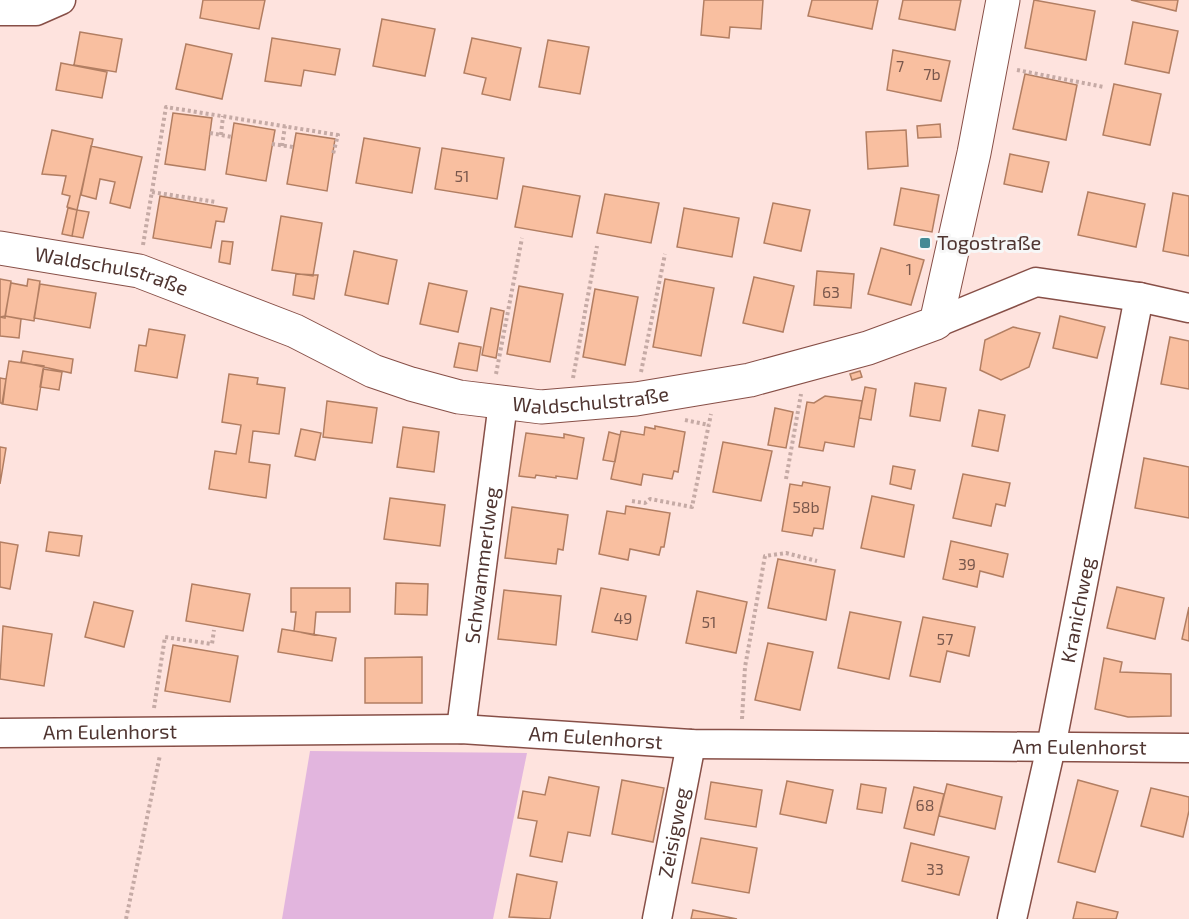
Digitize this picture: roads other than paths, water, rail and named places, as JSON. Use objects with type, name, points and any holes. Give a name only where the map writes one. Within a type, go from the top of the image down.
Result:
[{"type":"street","points":[[0,11],[36,11],[61,0]]},
{"type":"street","points":[[936,323],[1002,0]]},
{"type":"street","name":"Waldschulstraße","points":[[0,248],[139,271],[295,331],[373,371],[421,387],[497,402],[568,406],[715,387],[806,366],[893,340],[1036,282],[1139,297],[1189,308]]},
{"type":"street","name":"Kranichweg","points":[[1012,919],[1052,747],[1139,297]]},
{"type":"street","name":"Schwammerlweg","points":[[461,729],[497,402]]},
{"type":"street","name":"Am Eulenhorst","points":[[0,733],[461,729],[691,744],[1189,748]]},
{"type":"street","name":"Zeisigweg","points":[[657,919],[691,744]]},
{"type":"place","name":"Togostraße","points":[[925,243]]}]
